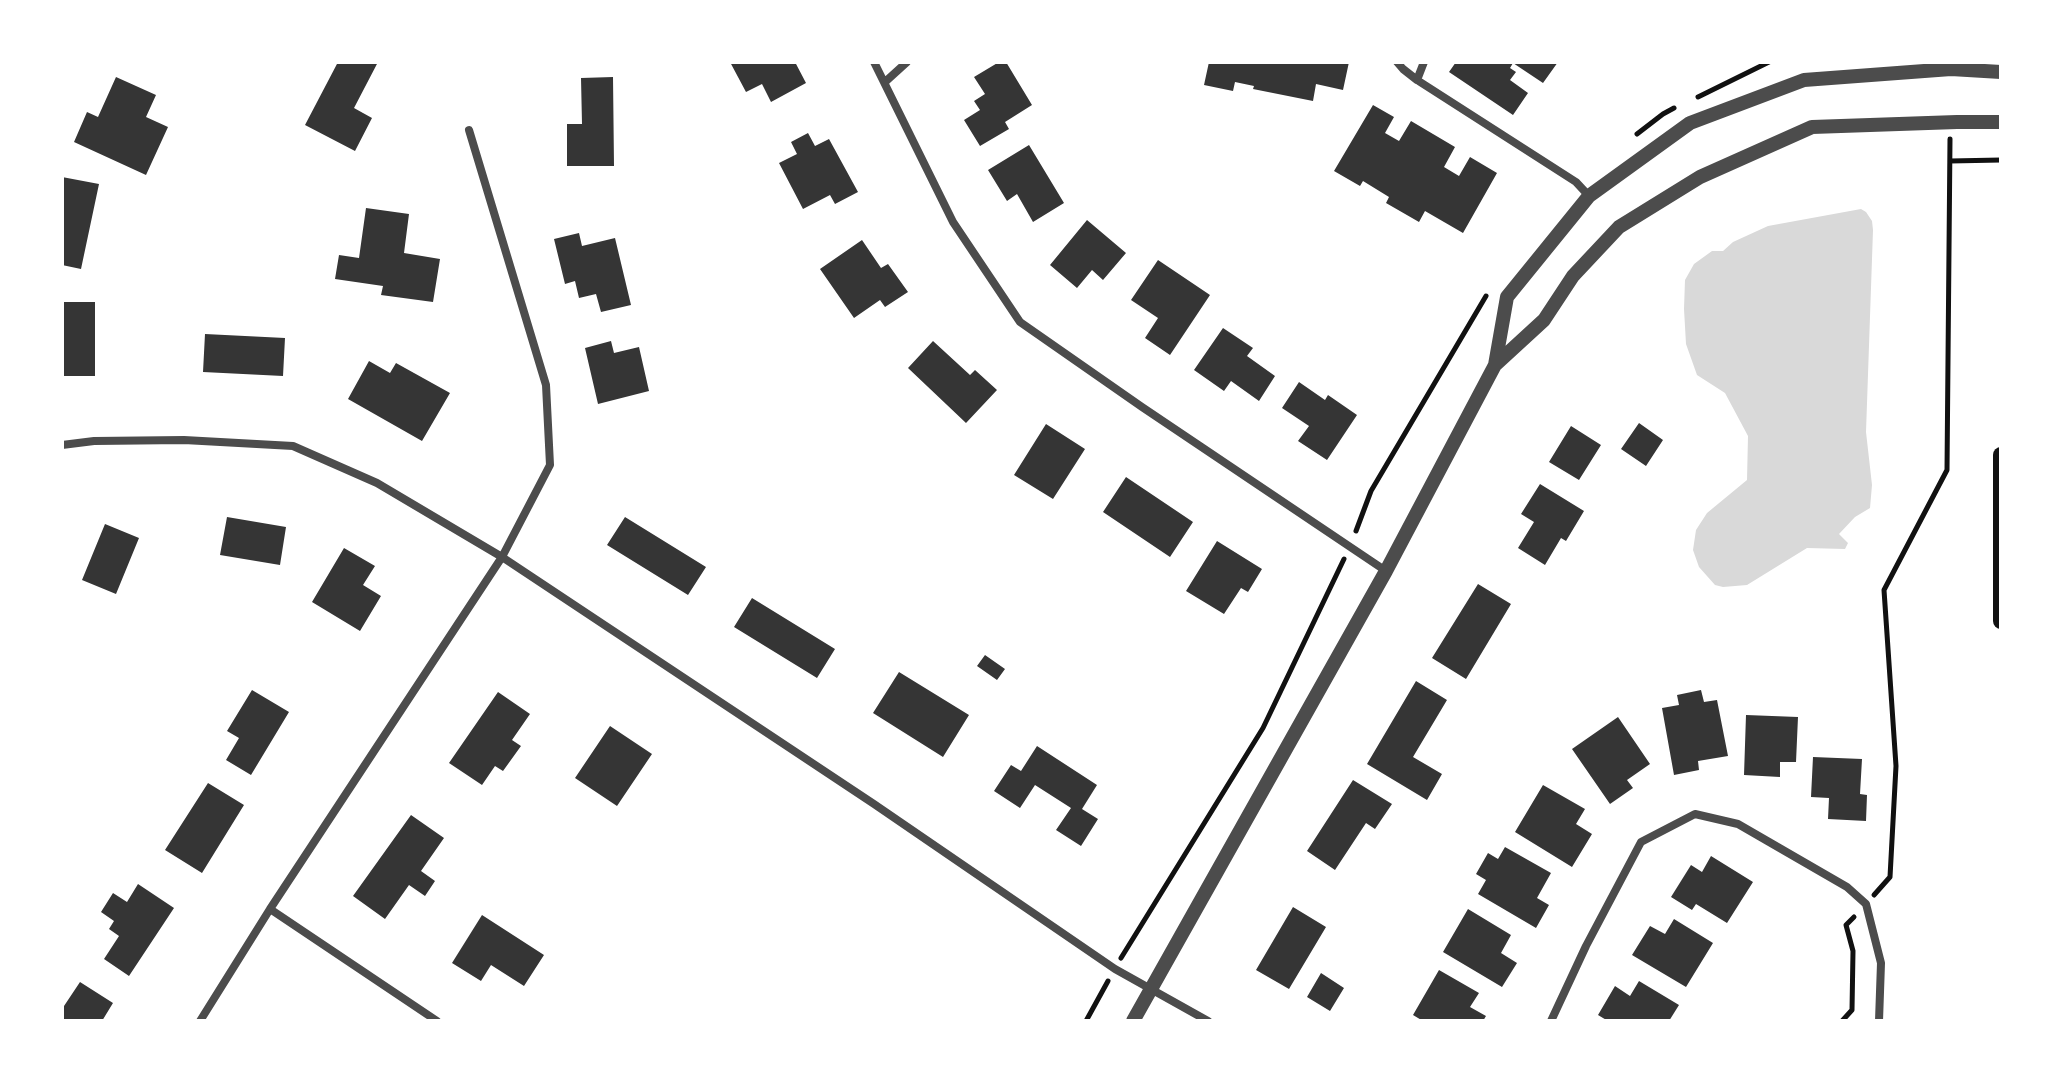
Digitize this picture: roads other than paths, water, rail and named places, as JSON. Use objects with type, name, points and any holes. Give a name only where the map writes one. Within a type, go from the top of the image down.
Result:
[{"type":"main road","points":[[2001,455],[2001,621]]},
{"type":"street","points":[[874,62],[953,222],[1020,322],[1386,571]]},
{"type":"street","points":[[885,82],[907,62]]},
{"type":"street","points":[[1397,62],[1417,80],[1576,182],[1589,196]]},
{"type":"street","points":[[1417,80],[1424,62]]},
{"type":"street","points":[[1133,1021],[1386,571],[1495,365],[1507,297],[1589,196],[1690,123],[1804,80],[1951,69],[2001,72]]},
{"type":"street","points":[[1495,365],[1544,320],[1573,276],[1619,227],[1700,177],[1812,127],[2001,122]]},
{"type":"street","points":[[200,1021],[270,909],[502,557],[550,465],[546,385],[469,130]]},
{"type":"street","points":[[62,445],[94,441],[184,440],[293,446],[377,483],[502,557],[874,804],[1115,969],[1208,1021]]},
{"type":"street","points":[[1551,1021],[1586,946],[1641,842],[1695,814],[1738,824],[1847,887],[1866,904],[1881,963],[1879,1021]]},
{"type":"street","points":[[270,909],[437,1021]]}]
